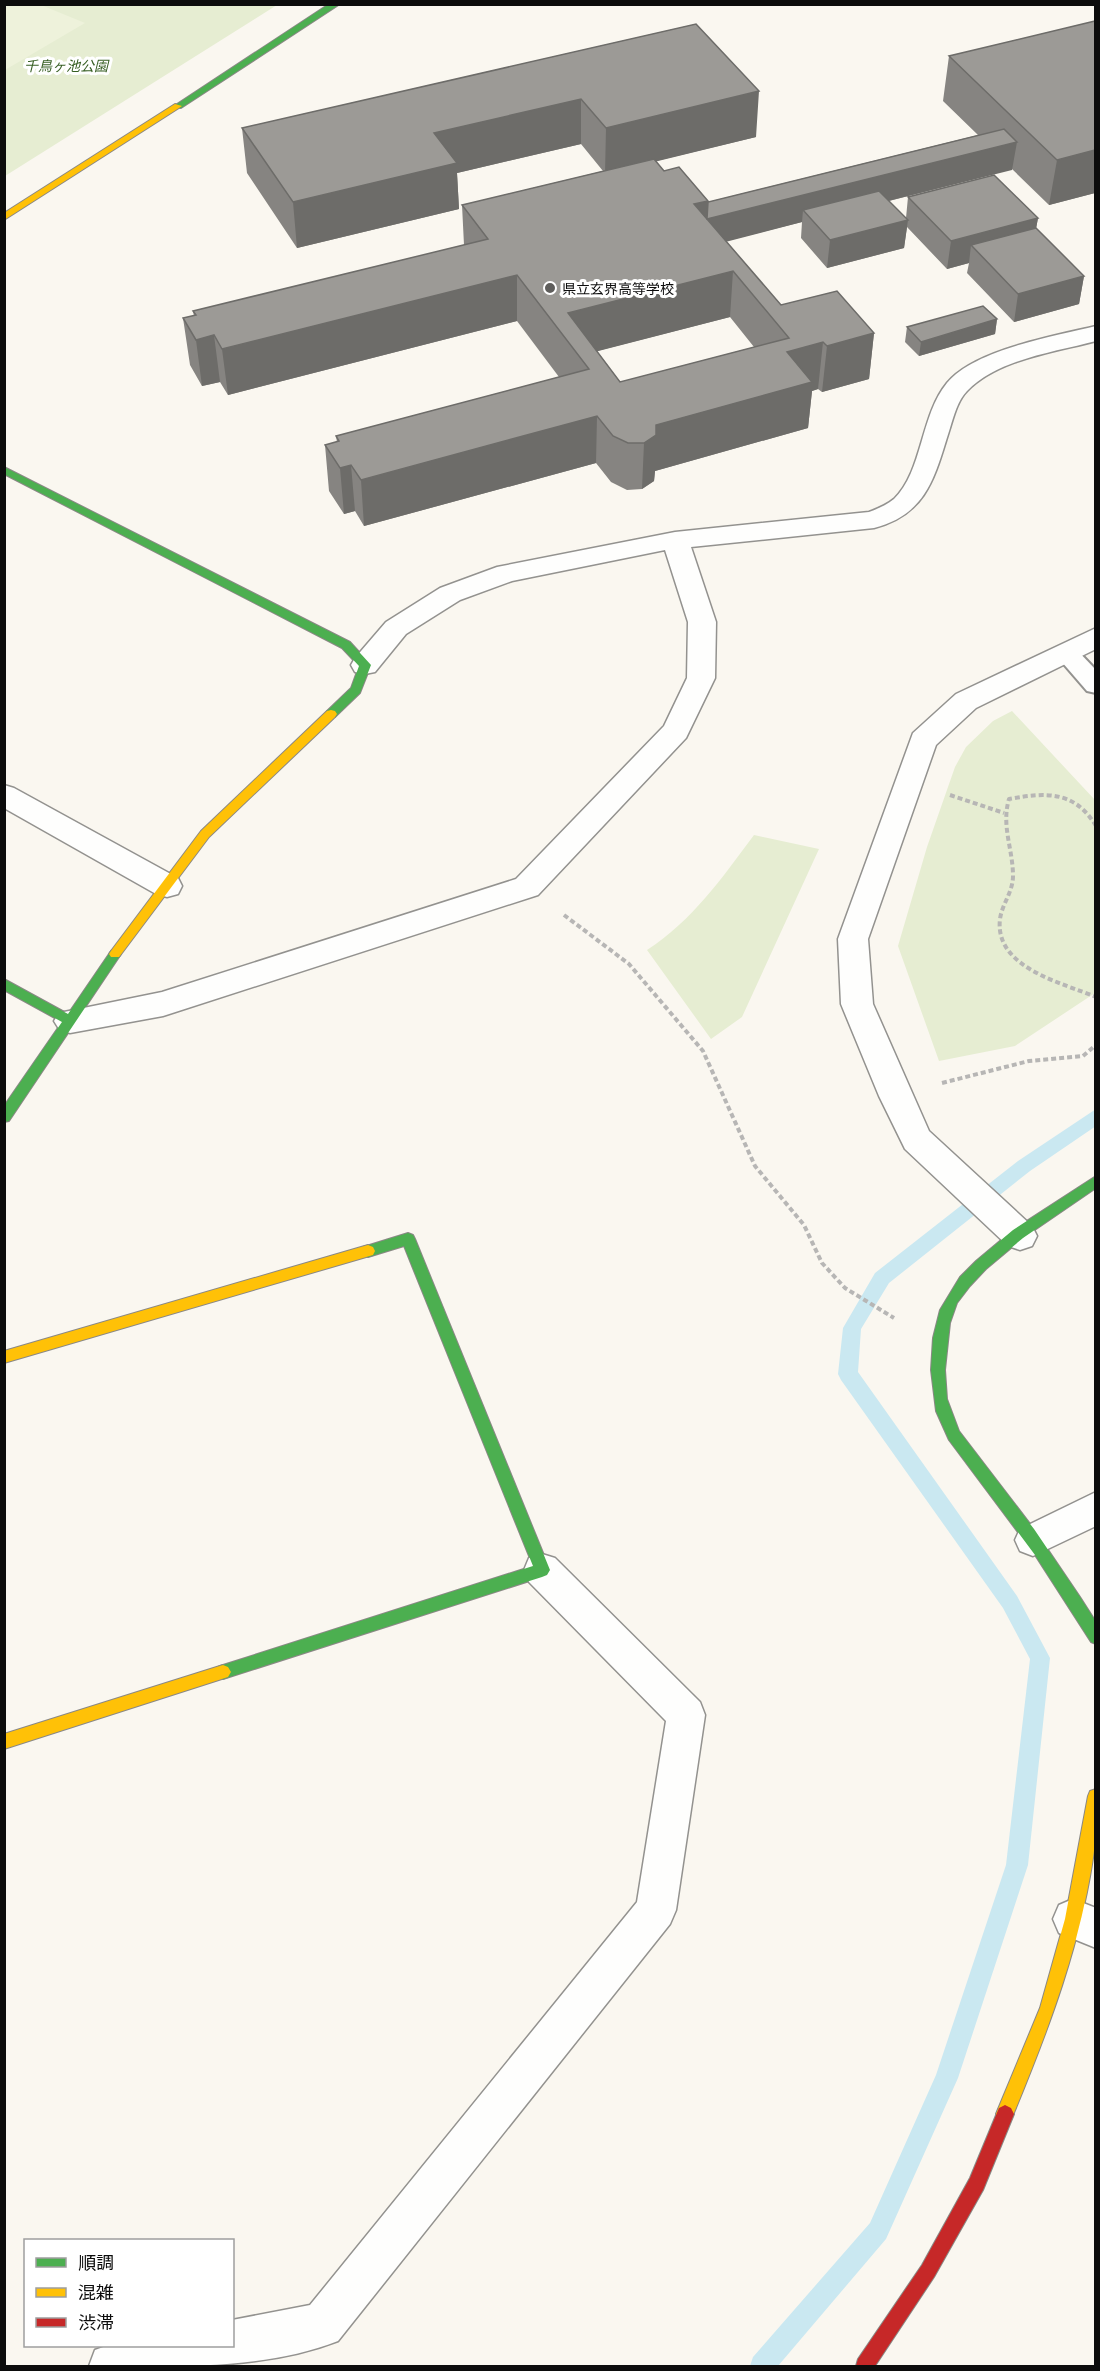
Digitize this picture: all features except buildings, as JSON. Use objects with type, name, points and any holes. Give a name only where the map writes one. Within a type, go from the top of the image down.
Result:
[{"type":"street","points":[[4,217],[336,4]]},
{"type":"street","points":[[4,1117],[103,969],[205,834],[356,690],[365,665],[396,628],[450,594],[506,573],[675,540],[874,520],[902,506],[920,482],[949,400],[968,376],[1002,362],[1095,333]]},
{"type":"street","points":[[4,470],[346,645],[365,665]]},
{"type":"street","points":[[4,984],[70,1021],[163,1004],[527,887],[676,731],[701,678],[702,622],[675,540]]},
{"type":"street","points":[[1020,1236],[917,1140],[895,1096],[857,1004],[853,939],[885,854],[907,780],[923,740],[966,701],[1067,654],[1095,637]]},
{"type":"street","points":[[4,795],[167,886]]},
{"type":"street","points":[[1095,1181],[986,1263],[951,1300],[940,1337],[939,1366],[943,1411],[963,1446],[1073,1595],[1095,1637]]},
{"type":"street","points":[[4,1357],[408,1239],[542,1570],[686,1715],[656,1910],[322,2325],[234,2343]]},
{"type":"street","points":[[1033,1540],[1095,1508]]},
{"type":"street","points":[[4,1742],[542,1570]]},
{"type":"street","points":[[865,2367],[928,2271],[977,2184],[1084,1924],[1095,1796]]},
{"type":"street","points":[[111,2367],[213,2347]]},
{"type":"lane","points":[[1067,654],[1095,685]]},
{"type":"path","points":[[907,780],[1004,813]]},
{"type":"path","points":[[1095,825],[1083,806],[1057,795],[1027,795],[1009,799],[1004,813],[1006,842],[1013,873],[1011,895],[999,919],[1004,939],[1015,960],[1095,997]]},
{"type":"path","points":[[527,887],[629,964],[703,1051],[755,1166],[804,1225],[822,1263],[845,1288],[899,1321],[940,1337]]},
{"type":"path","points":[[895,1096],[1029,1061],[1083,1056],[1095,1045]]},
{"type":"green space","points":[[4,5],[41,5],[85,23],[5,70]]},
{"type":"green space","name":"千鳥ヶ池公園","points":[[5,5],[277,5],[5,176]]},
{"type":"green space","points":[[1012,711],[1095,800],[1095,993],[1015,1046],[939,1061],[898,946],[927,847],[955,767],[966,747],[993,721]]},
{"type":"green space","points":[[754,835],[819,849],[742,1017],[711,1039],[647,950],[692,912],[718,883]]},
{"type":"waterway","points":[[762,2366],[878,2231],[947,2078],[1017,1865],[1040,1658],[1010,1602],[848,1374],[852,1328],[882,1278],[1024,1166],[1096,1116]]},
{"type":"traffic: fast","points":[[178,106],[336,4]]},
{"type":"traffic: fast","points":[[4,470],[346,645],[365,665],[356,690],[331,714]]},
{"type":"traffic: fast","points":[[4,1117],[115,954]]},
{"type":"traffic: fast","points":[[4,984],[70,1021]]},
{"type":"traffic: fast","points":[[1096,1181],[1018,1234],[965,1281],[947,1310],[938,1354],[940,1399],[954,1436],[1040,1551],[1096,1637]]},
{"type":"traffic: fast","points":[[223,1672],[542,1570],[408,1239],[368,1251]]},
{"type":"traffic: slow","points":[[4,217],[178,106]]},
{"type":"traffic: slow","points":[[115,954],[205,834],[331,714]]},
{"type":"traffic: slow","points":[[4,1357],[368,1251]]},
{"type":"traffic: slow","points":[[4,1742],[223,1672]]},
{"type":"traffic: slow","points":[[1005,2114],[1048,2008],[1073,1919],[1096,1796]]},
{"type":"traffic: jam","points":[[865,2366],[928,2271],[977,2184],[1005,2114]]},
{"type":"place","name":"県立玄界高等学校","points":[[550,288]]}]
